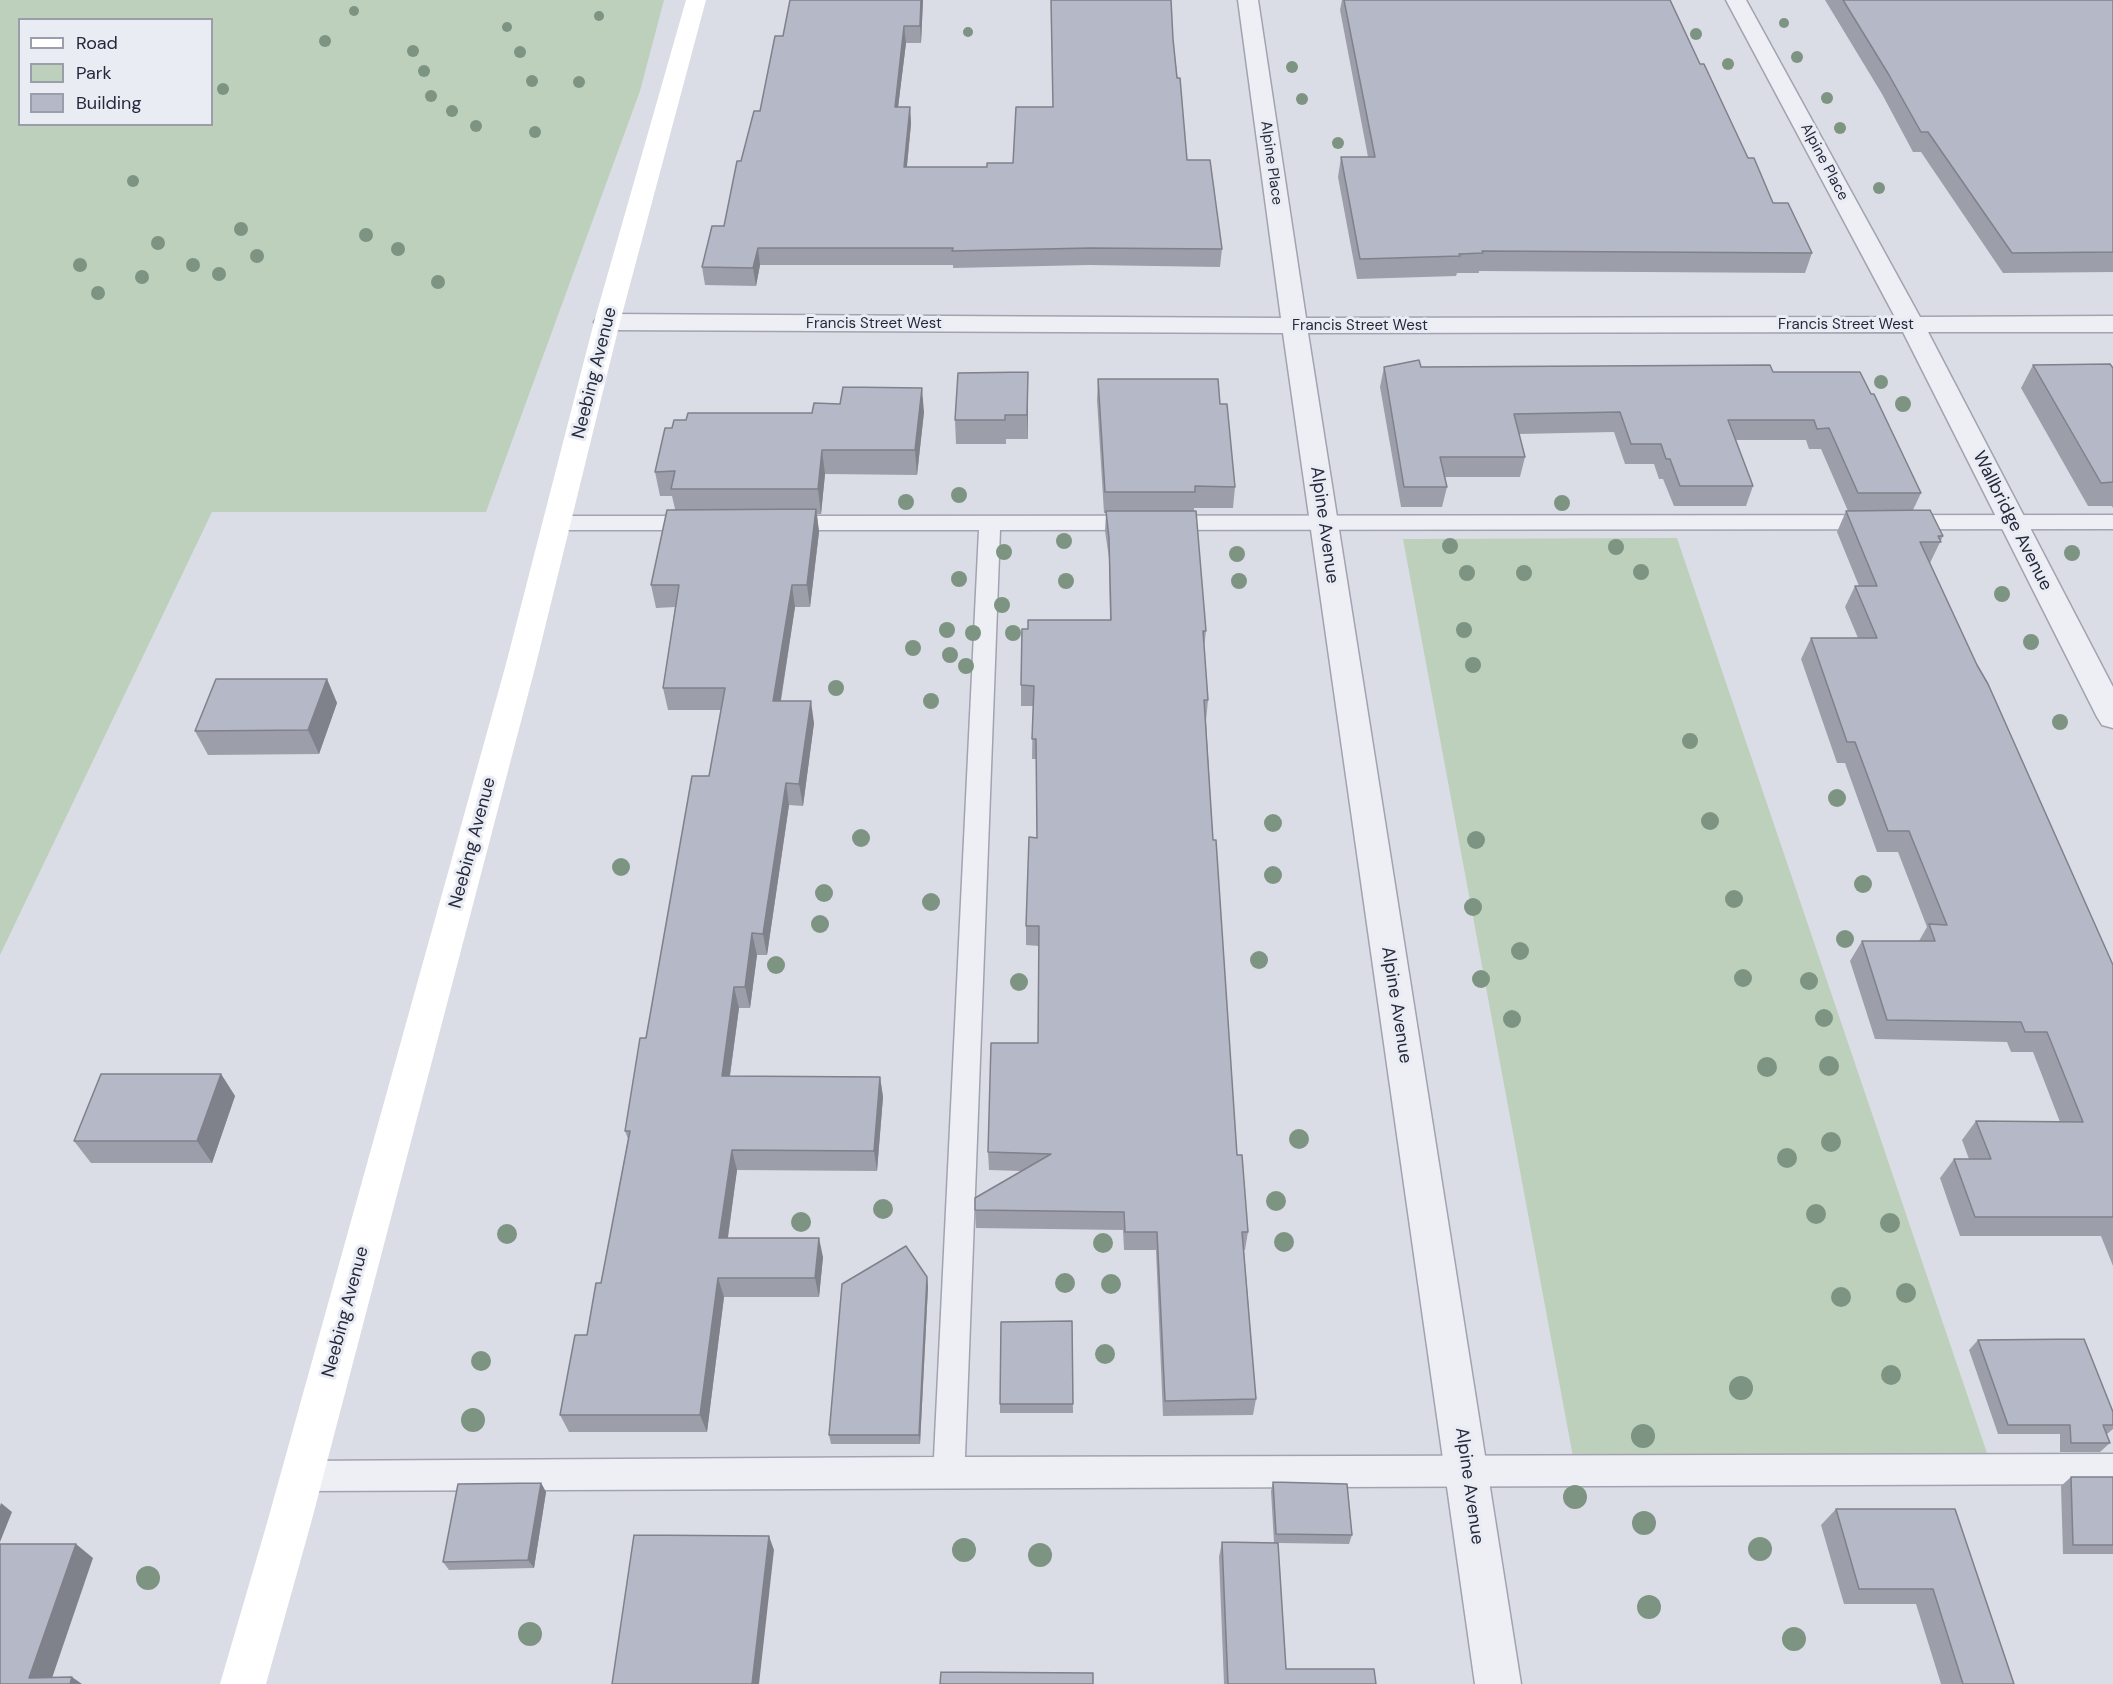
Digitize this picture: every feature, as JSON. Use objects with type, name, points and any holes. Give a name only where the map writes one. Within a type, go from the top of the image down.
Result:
[{"type":"main road","name":"Neebing Avenue","points":[[243,1684],[302,1476],[557,523],[607,322],[696,0]]},
{"type":"street","name":"Alpine Place","points":[[1248,0],[1294,326]]},
{"type":"street","name":"Alpine Place","points":[[1736,0],[1911,324]]},
{"type":"street","name":"Francis Street West","points":[[607,322],[1294,326],[2113,324]]},
{"type":"street","name":"Wallbridge Avenue","points":[[1911,324],[2113,717]]},
{"type":"street","name":"Alpine Avenue","points":[[1294,326],[1498,1684]]},
{"type":"lane","points":[[770,523],[2113,522]]},
{"type":"lane","points":[[557,523],[723,523]]},
{"type":"lane","points":[[949,1473],[990,524]]},
{"type":"lane","points":[[302,1476],[2113,1469]]},
{"type":"green space","points":[[0,0],[664,0],[640,91],[486,512],[212,512],[0,955]]},
{"type":"green space","points":[[1677,538],[1988,1456],[1573,1457],[1403,539]]},
{"type":"building","points":[[790,0],[921,0],[920,26],[904,26],[895,107],[910,107],[904,167],[987,167],[987,163],[1013,163],[1016,107],[1053,107],[1051,0],[1171,0],[1173,39],[1177,78],[1180,78],[1187,160],[1210,160],[1222,249],[1090,248],[952,251],[953,248],[758,248],[753,268],[702,267],[712,226],[724,226],[737,161],[741,161],[754,111],[760,111],[775,36],[783,36]]},
{"type":"building","points":[[1344,0],[1670,0],[1700,64],[1704,64],[1748,158],[1754,158],[1773,203],[1788,203],[1812,253],[1482,251],[1483,253],[1459,254],[1460,256],[1360,259],[1341,157],[1375,157]]},
{"type":"building","points":[[1843,0],[2113,0],[2113,252],[2012,253],[1928,132],[1921,132]]},
{"type":"building","points":[[1419,360],[1421,367],[1770,365],[1773,372],[1860,372],[1871,394],[1874,394],[1921,493],[1858,493],[1829,428],[1817,429],[1814,420],[1728,420],[1753,486],[1680,486],[1670,459],[1666,459],[1661,444],[1631,444],[1620,412],[1514,414],[1525,457],[1440,457],[1447,487],[1404,487],[1384,367]]},
{"type":"building","points":[[2110,364],[2113,368],[2113,482],[2101,483],[2033,365]]},
{"type":"building","points":[[1028,372],[1027,415],[1005,415],[1005,420],[955,420],[958,373]]},
{"type":"building","points":[[1098,379],[1218,379],[1220,404],[1227,404],[1235,487],[1195,486],[1195,492],[1105,492]]},
{"type":"building","points":[[843,387],[922,388],[915,450],[822,450],[818,489],[671,489],[675,471],[655,472],[665,428],[672,428],[674,420],[686,420],[688,413],[812,413],[814,403],[840,404]]},
{"type":"building","points":[[816,509],[807,585],[792,585],[773,701],[811,701],[799,784],[786,783],[763,934],[752,933],[745,987],[734,987],[722,1076],[880,1077],[874,1151],[732,1150],[719,1238],[819,1238],[815,1278],[718,1278],[700,1415],[560,1415],[575,1335],[587,1335],[596,1283],[601,1283],[630,1131],[625,1131],[640,1038],[646,1038],[692,776],[709,776],[725,688],[663,688],[679,585],[651,585],[667,510]]},
{"type":"building","points":[[1930,510],[1943,536],[1938,536],[1941,542],[1920,542],[1988,684],[2113,965],[2113,1217],[1975,1217],[1954,1159],[1991,1159],[1976,1121],[2083,1122],[2047,1032],[2025,1032],[2021,1022],[1887,1020],[1862,941],[1935,941],[1929,924],[1947,925],[1909,831],[1888,831],[1855,742],[1847,742],[1811,638],[1877,638],[1855,586],[1877,586],[1846,511]]},
{"type":"building","points":[[1106,511],[1196,511],[1206,631],[1203,631],[1208,700],[1204,700],[1213,840],[1216,840],[1237,1155],[1242,1155],[1248,1232],[1242,1232],[1256,1399],[1165,1401],[1157,1232],[1125,1232],[1124,1212],[975,1210],[975,1198],[1051,1154],[988,1152],[991,1043],[1038,1043],[1039,926],[1026,926],[1029,837],[1037,838],[1036,739],[1032,739],[1034,686],[1021,685],[1022,629],[1028,629],[1028,620],[1111,620]]},
{"type":"building","points":[[216,679],[327,679],[308,730],[195,731]]},
{"type":"building","points":[[101,1074],[221,1074],[197,1141],[74,1141]]},
{"type":"building","points":[[906,1246],[927,1277],[919,1435],[829,1435],[842,1284]]},
{"type":"building","points":[[1072,1321],[1073,1404],[1000,1404],[1001,1322]]},
{"type":"building","points":[[2084,1339],[2113,1412],[2113,1425],[2103,1425],[2110,1443],[2071,1443],[2070,1425],[2008,1425],[1978,1340]]},
{"type":"building","points":[[2071,1477],[2113,1477],[2113,1545],[2073,1545]]},
{"type":"building","points":[[1273,1482],[1347,1484],[1352,1535],[1276,1534]]},
{"type":"building","points":[[541,1483],[528,1560],[443,1562],[458,1484]]},
{"type":"building","points":[[1836,1509],[1955,1509],[2014,1684],[1963,1684],[1933,1589],[1859,1589]]},
{"type":"building","points":[[634,1535],[769,1536],[752,1684],[612,1684]]},
{"type":"building","points":[[1222,1542],[1278,1543],[1286,1669],[1374,1669],[1376,1684],[1228,1684]]},
{"type":"building","points":[[0,1544],[76,1544],[29,1678],[72,1677],[70,1684],[0,1684]]},
{"type":"building","points":[[941,1672],[1093,1673],[1093,1684],[940,1684]]}]
